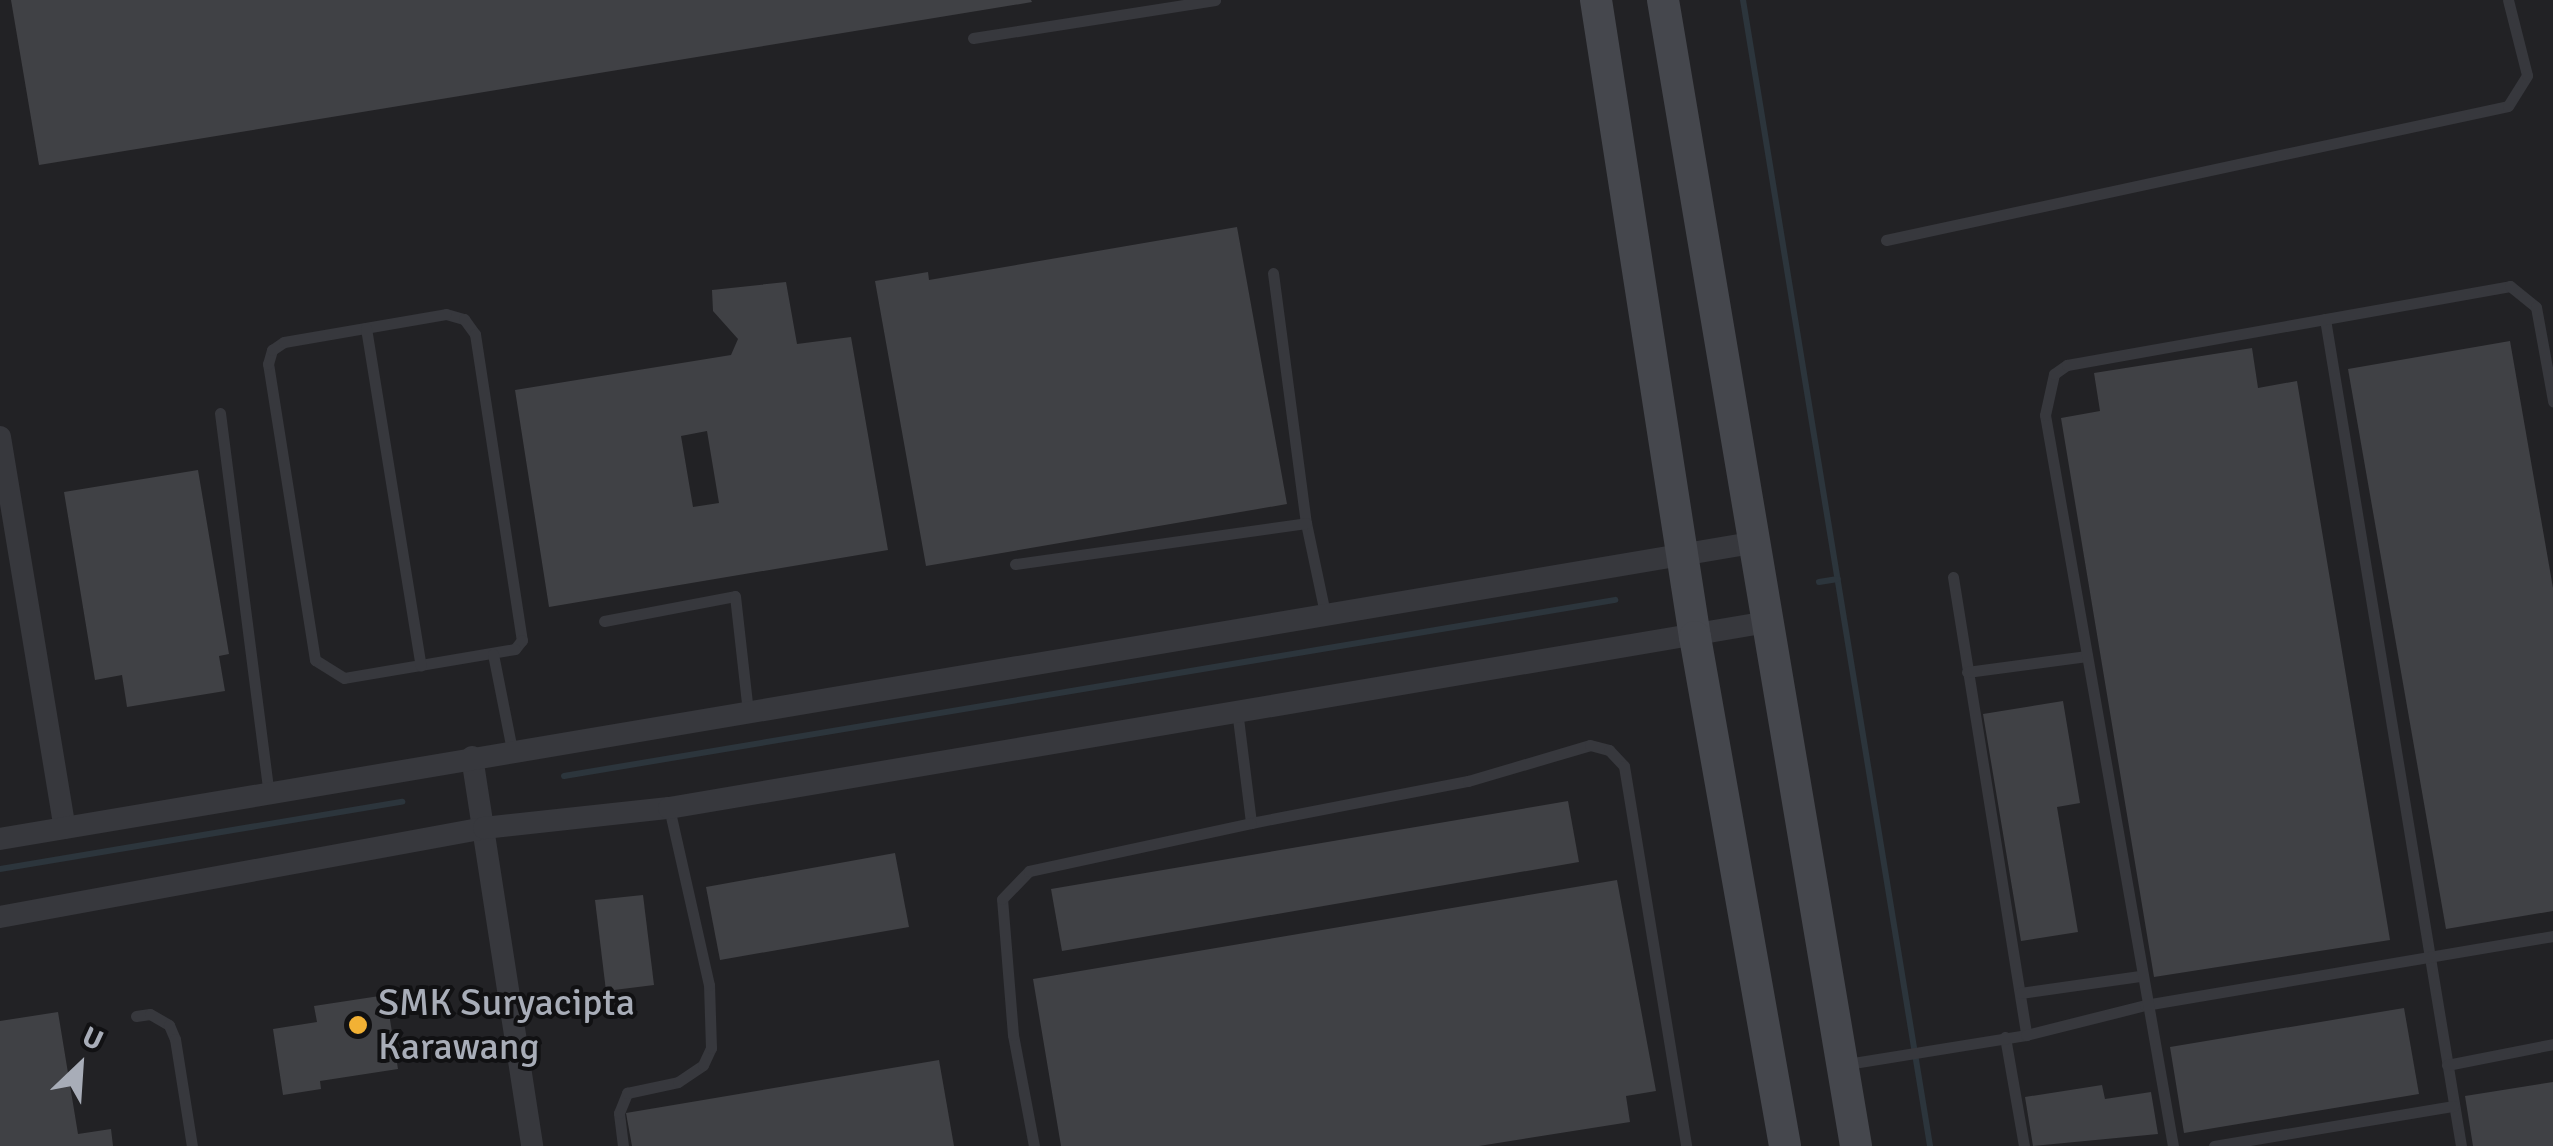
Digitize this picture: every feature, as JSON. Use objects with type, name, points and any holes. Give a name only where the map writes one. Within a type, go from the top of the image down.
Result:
[{"type":"street","points":[[1596,0],[1695,637],[1786,1146]]},
{"type":"street","points":[[1663,0],[1758,542],[1767,622],[1857,1061],[1856,1146]]},
{"type":"street","points":[[0,438],[65,828]]},
{"type":"street","points":[[0,839],[1758,542]]},
{"type":"street","points":[[0,917],[484,828],[669,808],[1767,622]]},
{"type":"street","points":[[472,757],[532,1146]]},
{"type":"lane","points":[[973,38],[1215,0]]},
{"type":"lane","points":[[1886,240],[2508,106],[2527,75],[2508,0]]},
{"type":"lane","points":[[1273,273],[1306,523],[1326,618]]},
{"type":"lane","points":[[2173,1146],[2145,1005],[2046,415],[2054,374],[2067,365],[2510,286],[2536,307],[2553,401]]},
{"type":"lane","points":[[446,314],[464,319],[475,334],[524,627],[515,650],[344,678],[314,660],[268,364],[272,350],[284,342],[366,328],[446,314]]},
{"type":"lane","points":[[2325,319],[2390,692],[2425,958],[2460,1146]]},
{"type":"lane","points":[[366,328],[420,666]]},
{"type":"lane","points":[[220,414],[270,792]]},
{"type":"lane","points":[[1015,564],[1306,523]]},
{"type":"lane","points":[[1953,577],[2026,1035]]},
{"type":"lane","points":[[604,621],[735,596],[748,711]]},
{"type":"lane","points":[[492,654],[512,750]]},
{"type":"lane","points":[[1967,672],[2087,656]]},
{"type":"lane","points":[[1237,710],[1251,824]]},
{"type":"lane","points":[[1034,1146],[1012,1034],[1002,899],[1028,870],[1468,781],[1590,745],[1609,750],[1624,766],[1686,1146]]},
{"type":"lane","points":[[623,1146],[619,1113],[627,1092],[678,1082],[703,1065],[712,1048],[709,985],[669,808]]},
{"type":"lane","points":[[1857,1061],[1953,1043],[2026,1035],[2145,1005],[2553,936]]},
{"type":"lane","points":[[2020,993],[2140,976]]},
{"type":"lane","points":[[136,1016],[150,1014],[169,1025],[175,1038],[192,1146]]},
{"type":"lane","points":[[2005,1037],[2024,1146]]},
{"type":"lane","points":[[2446,1065],[2553,1044]]},
{"type":"lane","points":[[2214,1146],[2454,1106]]},
{"type":"shaded area","points":[[0,0],[2553,0],[2553,1146],[0,1146]]},
{"type":"building","points":[[11,0],[1031,0],[1032,2],[39,165]]},
{"type":"building","points":[[1237,227],[1287,504],[926,566],[875,281],[928,272],[929,280]]},
{"type":"building","points":[[786,282],[797,344],[851,337],[888,550],[549,607],[515,390],[731,355],[738,339],[713,311],[712,290]],"holes":[[[707,431],[719,503],[693,507],[681,436]]]},
{"type":"building","points":[[2510,341],[2553,588],[2553,911],[2446,929],[2348,369]]},
{"type":"building","points":[[2252,348],[2258,388],[2297,381],[2390,940],[2154,977],[2061,418],[2100,411],[2094,373]]},
{"type":"building","points":[[198,470],[229,654],[219,656],[225,691],[127,707],[122,675],[95,680],[64,492]]},
{"type":"building","points":[[2063,701],[2080,803],[2057,807],[2078,932],[2021,941],[1983,714]]},
{"type":"building","points":[[1568,801],[1579,862],[1062,951],[1051,889]]},
{"type":"building","points":[[895,853],[909,927],[720,960],[706,887]]},
{"type":"building","points":[[1617,880],[1656,1091],[1626,1096],[1630,1122],[1479,1146],[1061,1146],[1033,979]]},
{"type":"building","points":[[643,895],[654,985],[606,991],[595,900]]},
{"type":"building","points":[[386,995],[398,1069],[320,1081],[321,1089],[283,1095],[273,1029],[317,1022],[314,1006]]},
{"type":"building","points":[[2404,1008],[2419,1094],[2184,1133],[2170,1047]]},
{"type":"building","points":[[58,1012],[78,1134],[111,1129],[113,1146],[0,1146],[0,1021]]},
{"type":"building","points":[[939,1060],[954,1146],[632,1146],[626,1113]]},
{"type":"building","points":[[2553,1082],[2553,1146],[2473,1146],[2465,1096]]},
{"type":"building","points":[[2102,1085],[2105,1099],[2151,1092],[2158,1134],[2033,1146],[2025,1097]]},
{"type":"waterway","points":[[1743,0],[1930,1146]]},
{"type":"waterway","points":[[1819,582],[1838,579]]},
{"type":"waterway","points":[[564,776],[1615,600]]},
{"type":"waterway","points":[[0,869],[402,802]]},
{"type":"place","name":"SMK Suryacipta Karawang","points":[[358,1025]]}]
